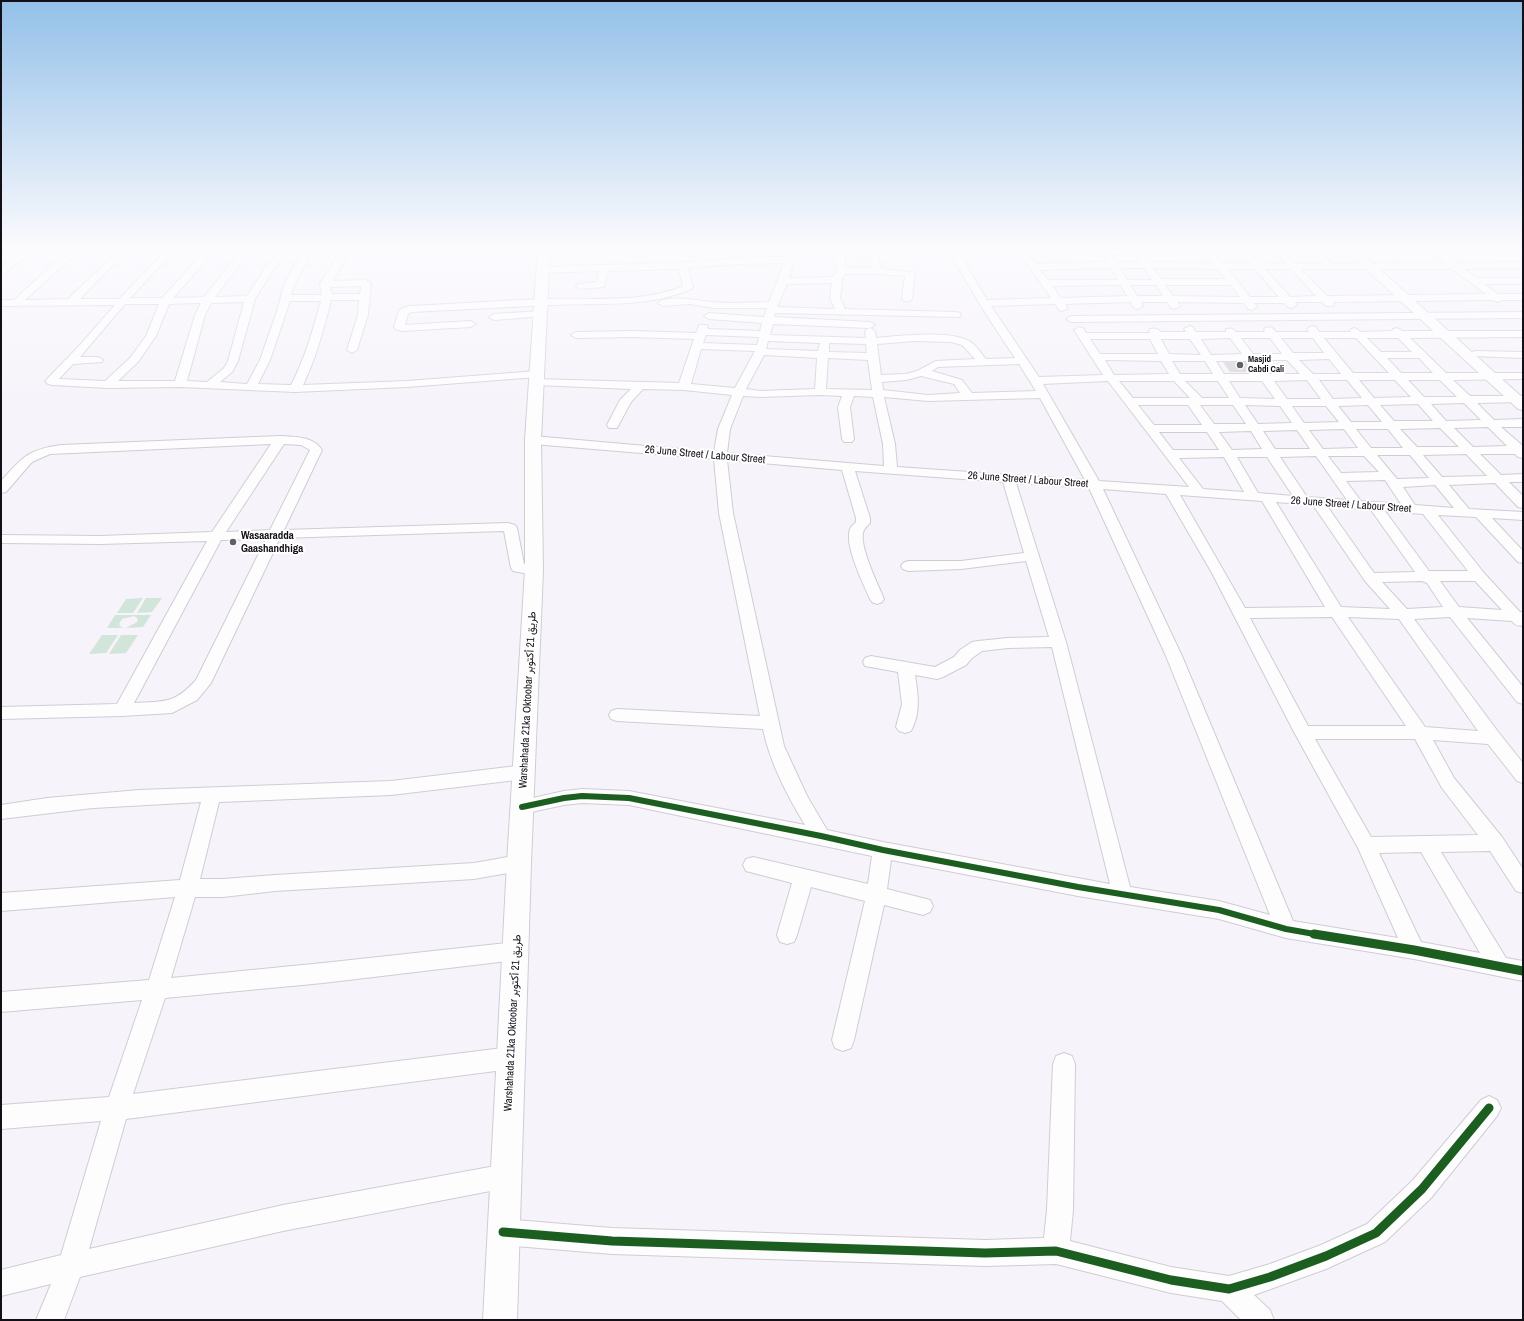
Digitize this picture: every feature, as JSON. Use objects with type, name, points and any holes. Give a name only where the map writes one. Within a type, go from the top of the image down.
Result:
[{"type":"main road","name":"Warshahada 21ka Oktoobar طريق 21 أكتوبر","points":[[500,1320],[519,863],[525,772],[534,570],[533,440],[541,309]]},
{"type":"main road","points":[[1421,309],[1521,400]]},
{"type":"main road","points":[[1450,335],[1476,354],[1495,376]]},
{"type":"street","points":[[115,309],[51,381],[52,382],[108,385],[180,384],[295,389],[536,378],[684,387],[761,394],[820,392],[878,394],[928,398],[965,396],[1039,388],[1111,378],[1399,378],[1523,376]]},
{"type":"street","points":[[108,385],[134,360],[148,342],[162,309]]},
{"type":"street","points":[[180,384],[203,309]]},
{"type":"street","points":[[210,385],[228,370],[233,362],[247,309]]},
{"type":"street","points":[[251,387],[265,360],[282,309]]},
{"type":"street","points":[[295,389],[303,373],[319,328],[324,309]]},
{"type":"street","points":[[352,350],[363,315],[363,309]]},
{"type":"street","points":[[456,309],[409,309],[403,312],[399,327],[471,324]]},
{"type":"street","points":[[494,317],[538,309]]},
{"type":"street","points":[[684,387],[699,338],[712,309]]},
{"type":"street","points":[[730,309],[766,330],[824,355],[874,357]]},
{"type":"street","points":[[773,309],[766,330],[724,429],[720,457],[726,513],[775,746],[799,799],[820,836]]},
{"type":"street","points":[[988,309],[1023,361],[1094,484],[1174,656],[1286,929]]},
{"type":"street","points":[[1064,309],[1084,336],[1111,378],[1199,492]]},
{"type":"street","points":[[1140,309],[1157,335],[1154,336]]},
{"type":"street","points":[[1177,309],[1220,378],[1271,453],[1370,578],[1403,614],[1493,738],[1523,776]]},
{"type":"street","points":[[1213,309],[1321,453],[1357,505]]},
{"type":"street","points":[[1253,309],[1290,357],[1311,378],[1328,402],[1391,480],[1411,509]]},
{"type":"street","points":[[1295,309],[1332,356],[1372,401],[1464,512]]},
{"type":"street","points":[[1334,309],[1470,452],[1523,504]]},
{"type":"street","points":[[1372,309],[1521,452]]},
{"type":"street","points":[[1510,309],[1521,317]]},
{"type":"street","points":[[820,392],[824,355],[824,312]]},
{"type":"street","points":[[576,335],[617,334],[699,338],[766,330],[824,312],[841,312],[869,319]]},
{"type":"street","points":[[699,338],[869,319],[956,315]]},
{"type":"street","points":[[1071,319],[1428,315],[1521,317]]},
{"type":"street","points":[[709,316],[766,330],[824,340],[915,338],[956,339],[966,343],[984,363]]},
{"type":"street","points":[[869,319],[878,394],[889,444],[891,470]]},
{"type":"street","points":[[616,347],[617,334]]},
{"type":"street","points":[[1084,336],[1523,334]]},
{"type":"street","points":[[1501,335],[1523,354]]},
{"type":"street","points":[[1154,336],[1177,378],[1198,400],[1192,402]]},
{"type":"street","points":[[1476,354],[1523,354]]},
{"type":"street","points":[[1378,355],[1422,355]]},
{"type":"street","points":[[1097,357],[1208,358],[1332,356]]},
{"type":"street","points":[[70,361],[98,360]]},
{"type":"street","points":[[877,379],[906,377],[921,373],[936,364],[1023,361]]},
{"type":"street","points":[[921,373],[958,382],[966,393],[965,396]]},
{"type":"street","points":[[613,425],[626,400],[640,385]]},
{"type":"street","points":[[847,393],[848,396],[844,407],[848,440]]},
{"type":"street","points":[[1129,402],[1236,401],[1284,403],[1521,400]]},
{"type":"street","points":[[1192,402],[1260,498],[1336,612],[1420,733],[1448,784],[1495,843],[1523,885]]},
{"type":"street","points":[[1150,428],[1523,423]]},
{"type":"street","points":[[1,489],[30,457],[62,449],[280,440],[302,441],[311,444],[316,450],[203,683],[191,696],[172,707],[122,710],[1,713]]},
{"type":"street","points":[[122,710],[216,536],[280,440]]},
{"type":"street","name":"26 June Street / Labour Street","points":[[533,440],[847,467],[1094,484],[1310,502],[1523,516]]},
{"type":"street","points":[[1170,454],[1368,453],[1414,451],[1521,452]]},
{"type":"street","points":[[847,467],[858,506],[864,518],[863,523],[857,529],[856,535],[858,553],[877,599]]},
{"type":"street","points":[[1337,477],[1439,482],[1523,478]]},
{"type":"street","points":[[1008,478],[1058,642],[1122,893]]},
{"type":"street","points":[[1171,490],[1240,613],[1302,732],[1366,845],[1414,950]]},
{"type":"street","points":[[1375,506],[1425,576],[1432,580],[1454,612],[1523,698]]},
{"type":"street","points":[[1427,510],[1479,576],[1521,620]]},
{"type":"street","points":[[1480,513],[1523,559]]},
{"type":"street","points":[[1,539],[100,540],[216,536],[275,536],[508,527],[510,528],[518,568],[534,570]]},
{"type":"street","points":[[908,566],[961,565],[1032,556]]},
{"type":"street","points":[[1370,578],[1479,576]]},
{"type":"street","points":[[1240,613],[1336,612],[1403,614],[1454,612],[1521,620]]},
{"type":"street","points":[[871,662],[905,667],[930,673],[937,672],[960,661],[966,654],[978,646],[1008,642],[1058,642]]},
{"type":"street","points":[[905,667],[911,704],[910,715],[905,727]]},
{"type":"street","points":[[617,715],[770,723]]},
{"type":"street","points":[[1302,732],[1420,733],[1493,738]]},
{"type":"street","points":[[1,812],[44,805],[212,794],[372,789],[525,772]]},
{"type":"street","points":[[50,1320],[71,1266],[117,1108],[157,989],[188,888],[212,794]]},
{"type":"street","points":[[522,807],[564,798],[582,796],[623,798],[1078,887],[1219,910],[1286,929],[1414,950],[1523,971]]},
{"type":"street","points":[[1366,845],[1495,843]]},
{"type":"street","points":[[1428,845],[1499,966]]},
{"type":"street","points":[[843,1040],[876,895],[883,850]]},
{"type":"street","points":[[1,902],[188,888],[224,888],[275,883],[474,871],[519,863]]},
{"type":"street","points":[[753,865],[923,906]]},
{"type":"street","points":[[787,935],[804,877]]},
{"type":"street","points":[[1,1002],[323,973],[516,951]]},
{"type":"street","points":[[1,1117],[117,1108],[511,1058]]},
{"type":"street","points":[[1056,1251],[1060,1210],[1064,1064]]},
{"type":"street","points":[[503,1232],[620,1241],[985,1253],[1056,1251],[1171,1280],[1229,1289],[1284,1272],[1326,1256],[1376,1233],[1422,1189],[1489,1108]]},
{"type":"street","points":[[1,1283],[164,1244],[284,1218],[506,1176]]},
{"type":"street","points":[[1229,1289],[1260,1320]]},
{"type":"green space","points":[[143,598],[133,613],[117,613],[126,599]]},
{"type":"green space","points":[[146,598],[162,598],[152,612],[137,613]]},
{"type":"green space","points":[[115,615],[151,615],[143,627],[126,628],[137,622],[138,619],[134,616],[122,619],[119,624],[122,628],[107,628]]},
{"type":"green space","points":[[102,635],[118,635],[106,653],[89,654]]},
{"type":"green space","points":[[121,635],[138,635],[126,653],[109,654]]},
{"type":"building","points":[[1223,362],[1246,362],[1254,372],[1230,372]]},
{"type":"cycle path","points":[[522,807],[564,798],[582,796],[629,798],[821,836],[883,850],[1078,887],[1219,910],[1286,929],[1414,950],[1523,971]]},
{"type":"cycle path","points":[[503,1232],[612,1241],[985,1253],[1056,1251],[1171,1280],[1229,1289],[1270,1277],[1326,1256],[1376,1233],[1422,1189],[1489,1108]]},
{"type":"place","name":"Masjid Cabdi Cali","points":[[1240,365]]},
{"type":"place","name":"Wasaaradda Gaashandhiga","points":[[233,542]]}]
